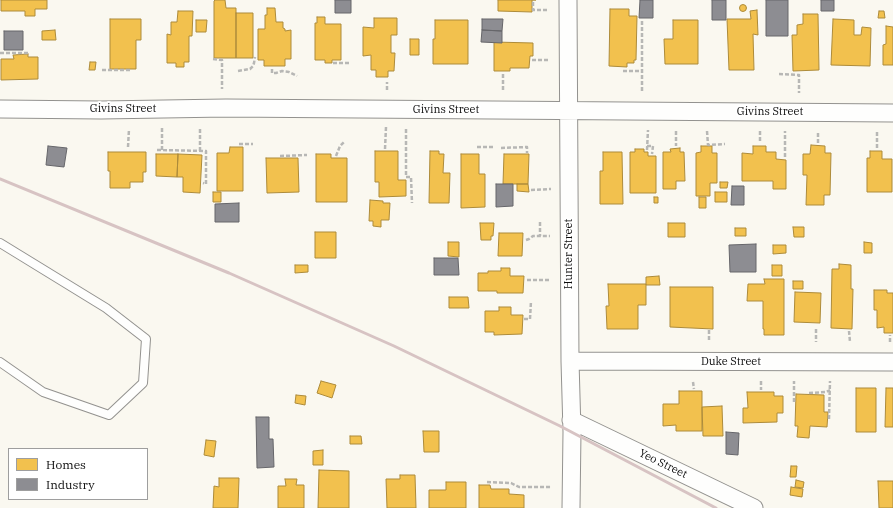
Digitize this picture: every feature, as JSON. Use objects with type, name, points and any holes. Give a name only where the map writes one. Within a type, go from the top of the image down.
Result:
[{"type":"street","name":"Hunter Street","points":[[568,0],[571,508]]},
{"type":"street","name":"Givins Street","points":[[0,109],[101,110],[226,108],[893,113]]},
{"type":"street","name":"Duke Street","points":[[570,361],[893,362]]},
{"type":"street","name":"Yeo Street","points":[[571,420],[754,508]]},
{"type":"lane","points":[[0,243],[106,308],[146,339],[143,383],[109,415],[43,392],[0,362]]},
{"type":"path","points":[[533,2],[533,10],[555,10]]},
{"type":"path","points":[[642,21],[642,96]]},
{"type":"path","points":[[0,53],[30,53]]},
{"type":"path","points":[[238,71],[250,69],[253,66],[255,56]]},
{"type":"path","points":[[213,59],[222,60],[222,89]]},
{"type":"path","points":[[532,60],[554,60]]},
{"type":"path","points":[[334,63],[350,63]]},
{"type":"path","points":[[272,69],[272,73],[282,71],[289,72],[297,76]]},
{"type":"path","points":[[102,70],[131,70]]},
{"type":"path","points":[[623,71],[642,71]]},
{"type":"path","points":[[503,73],[503,96]]},
{"type":"path","points":[[779,74],[799,75],[799,96]]},
{"type":"path","points":[[647,150],[648,124]]},
{"type":"path","points":[[760,124],[760,143]]},
{"type":"path","points":[[785,124],[785,157]]},
{"type":"path","points":[[128,146],[129,125]]},
{"type":"path","points":[[162,125],[162,150]]},
{"type":"path","points":[[200,125],[200,151]]},
{"type":"path","points":[[406,125],[406,178],[411,177],[412,203]]},
{"type":"path","points":[[676,125],[676,146]]},
{"type":"path","points":[[707,125],[708,145],[725,144]]},
{"type":"path","points":[[385,149],[386,126]]},
{"type":"path","points":[[877,131],[877,150]]},
{"type":"path","points":[[336,156],[340,146],[344,142]]},
{"type":"path","points":[[239,144],[253,144]]},
{"type":"path","points":[[647,146],[653,146],[652,154]]},
{"type":"path","points":[[477,147],[493,147]]},
{"type":"path","points":[[501,148],[527,147],[527,153]]},
{"type":"path","points":[[157,150],[206,151],[206,184],[203,184]]},
{"type":"path","points":[[280,156],[307,155]]},
{"type":"path","points":[[531,190],[555,189]]},
{"type":"path","points":[[540,222],[540,236]]},
{"type":"path","points":[[526,240],[533,236],[555,236]]},
{"type":"path","points":[[526,280],[554,280]]},
{"type":"path","points":[[524,320],[530,319],[531,301]]},
{"type":"path","points":[[816,329],[816,342]]},
{"type":"path","points":[[709,330],[709,341]]},
{"type":"path","points":[[849,331],[850,342]]},
{"type":"path","points":[[890,334],[890,342]]},
{"type":"path","points":[[761,381],[761,390]]},
{"type":"path","points":[[794,381],[794,402]]},
{"type":"path","points":[[829,419],[830,381]]},
{"type":"path","points":[[693,382],[694,389]]},
{"type":"path","points":[[809,393],[826,392],[830,390]]},
{"type":"path","points":[[488,482],[511,483],[519,487],[555,488]]},
{"type":"building: Homes","points":[[1,0],[47,0],[47,9],[35,9],[35,16],[25,16],[25,11],[1,11]]},
{"type":"building: Homes","points":[[215,0],[225,0],[226,8],[236,8],[236,58],[214,58]]},
{"type":"building: Homes","points":[[498,0],[532,0],[532,12],[498,11]]},
{"type":"building: Homes","points":[[743,5],[746,8],[743,11],[740,8]]},
{"type":"building: Homes","points":[[267,8],[275,8],[276,22],[283,22],[283,28],[285,31],[291,30],[291,59],[285,59],[285,66],[264,66],[264,60],[258,60],[258,29],[265,29],[265,15],[267,15]]},
{"type":"building: Homes","points":[[610,9],[629,9],[629,16],[637,16],[636,60],[634,60],[634,63],[627,63],[627,67],[609,66]]},
{"type":"building: Homes","points":[[757,10],[758,35],[753,34],[754,70],[729,70],[727,19],[751,19],[750,11]]},
{"type":"building: Homes","points":[[178,11],[193,11],[192,36],[189,36],[189,62],[184,62],[184,67],[176,67],[176,63],[167,63],[167,34],[171,35],[171,22],[177,22]]},
{"type":"building: Homes","points":[[879,11],[884,11],[885,18],[878,18]]},
{"type":"building: Homes","points":[[236,13],[253,13],[253,58],[236,58]]},
{"type":"building: Homes","points":[[803,14],[818,14],[819,70],[793,71],[792,35],[797,35],[797,25],[803,24]]},
{"type":"building: Homes","points":[[317,17],[325,17],[325,24],[341,24],[341,60],[332,60],[332,63],[325,63],[325,60],[315,60],[315,23],[317,23]]},
{"type":"building: Homes","points":[[374,18],[397,18],[397,35],[391,35],[391,53],[395,53],[394,71],[388,71],[388,77],[376,77],[376,70],[371,70],[371,55],[363,56],[363,27],[374,28]]},
{"type":"building: Homes","points":[[110,19],[141,19],[141,40],[136,40],[136,69],[110,69]]},
{"type":"building: Homes","points":[[833,19],[854,20],[854,35],[861,35],[862,27],[871,28],[870,66],[831,65]]},
{"type":"building: Homes","points":[[196,20],[207,20],[206,32],[196,32]]},
{"type":"building: Homes","points":[[435,20],[468,20],[468,64],[433,64]]},
{"type":"building: Homes","points":[[673,20],[698,20],[698,64],[665,64],[664,39],[673,39]]},
{"type":"building: Homes","points":[[886,26],[893,27],[893,65],[883,65],[883,45],[886,44]]},
{"type":"building: Homes","points":[[55,30],[56,40],[42,40],[42,31]]},
{"type":"building: Homes","points":[[410,39],[419,39],[419,55],[410,55]]},
{"type":"building: Homes","points":[[494,42],[533,43],[533,56],[530,56],[529,68],[510,68],[510,71],[494,71]]},
{"type":"building: Homes","points":[[28,54],[28,57],[38,57],[38,79],[1,80],[1,59],[14,59],[13,55]]},
{"type":"building: Homes","points":[[90,62],[96,62],[95,70],[89,70]]},
{"type":"building: Homes","points":[[811,145],[825,146],[825,153],[831,153],[830,195],[824,195],[824,205],[806,205],[807,175],[803,175],[803,154],[810,154]]},
{"type":"building: Homes","points":[[701,146],[712,146],[712,153],[717,153],[717,183],[710,183],[710,196],[696,196],[696,153],[701,152]]},
{"type":"building: Homes","points":[[753,146],[766,146],[766,152],[776,152],[776,159],[786,160],[786,189],[773,189],[773,181],[742,181],[742,153],[753,154]]},
{"type":"building: Homes","points":[[230,147],[243,147],[243,191],[217,191],[217,153],[229,153]]},
{"type":"building: Homes","points":[[680,148],[680,152],[684,152],[685,181],[676,181],[676,189],[663,189],[663,152],[671,152],[670,149]]},
{"type":"building: Homes","points":[[635,149],[644,149],[644,152],[648,152],[648,156],[656,156],[656,193],[630,193],[630,152],[635,152]]},
{"type":"building: Homes","points":[[375,151],[398,151],[398,180],[406,180],[406,196],[379,197],[379,182],[375,182]]},
{"type":"building: Homes","points":[[430,151],[439,151],[439,154],[444,154],[443,173],[450,173],[449,203],[429,203]]},
{"type":"building: Homes","points":[[870,151],[882,151],[882,159],[892,159],[892,192],[867,192],[867,158],[870,158]]},
{"type":"building: Homes","points":[[108,152],[146,152],[146,172],[143,172],[143,182],[130,182],[130,188],[110,188]]},
{"type":"building: Homes","points":[[603,152],[622,152],[623,204],[600,204],[600,171],[603,171]]},
{"type":"building: Homes","points":[[156,154],[178,154],[177,177],[156,176]]},
{"type":"building: Homes","points":[[178,154],[202,155],[200,193],[183,192],[183,177],[177,177]]},
{"type":"building: Homes","points":[[316,154],[331,154],[331,158],[347,158],[347,202],[316,202]]},
{"type":"building: Homes","points":[[461,154],[479,154],[479,174],[485,174],[485,207],[461,208]]},
{"type":"building: Homes","points":[[504,154],[529,154],[528,184],[503,184]]},
{"type":"building: Homes","points":[[266,158],[298,158],[299,192],[267,193]]},
{"type":"building: Homes","points":[[720,182],[728,182],[727,188],[720,188]]},
{"type":"building: Homes","points":[[517,184],[528,184],[529,192],[517,191]]},
{"type":"building: Homes","points":[[213,192],[221,192],[221,202],[213,202]]},
{"type":"building: Homes","points":[[715,192],[727,192],[727,202],[715,202]]},
{"type":"building: Homes","points":[[654,197],[658,197],[658,203],[654,203]]},
{"type":"building: Homes","points":[[699,197],[706,197],[706,208],[699,208]]},
{"type":"building: Homes","points":[[370,200],[390,203],[389,220],[381,220],[381,227],[373,226],[373,221],[369,221]]},
{"type":"building: Homes","points":[[480,223],[494,223],[493,236],[491,236],[491,240],[481,240]]},
{"type":"building: Homes","points":[[668,223],[685,223],[685,237],[668,237]]},
{"type":"building: Homes","points":[[793,227],[804,227],[804,237],[794,237]]},
{"type":"building: Homes","points":[[735,228],[746,228],[746,236],[735,236]]},
{"type":"building: Homes","points":[[315,232],[336,232],[336,258],[315,258]]},
{"type":"building: Homes","points":[[499,233],[523,233],[522,256],[498,256]]},
{"type":"building: Homes","points":[[448,242],[459,242],[459,257],[448,256]]},
{"type":"building: Homes","points":[[864,242],[872,243],[872,253],[864,253]]},
{"type":"building: Homes","points":[[773,245],[786,245],[786,253],[773,254]]},
{"type":"building: Homes","points":[[839,264],[851,265],[851,289],[853,289],[852,329],[831,328],[832,269],[839,269]]},
{"type":"building: Homes","points":[[295,265],[308,265],[308,272],[295,273]]},
{"type":"building: Homes","points":[[772,265],[782,265],[782,276],[772,276]]},
{"type":"building: Homes","points":[[501,268],[510,268],[510,276],[524,276],[523,293],[478,291],[478,273],[501,271]]},
{"type":"building: Homes","points":[[659,276],[660,285],[646,285],[646,277]]},
{"type":"building: Homes","points":[[764,279],[784,279],[784,335],[764,335],[763,301],[747,301],[748,284],[765,284]]},
{"type":"building: Homes","points":[[793,281],[803,281],[803,289],[793,289]]},
{"type":"building: Homes","points":[[608,284],[646,284],[646,305],[638,305],[638,329],[607,329],[606,306],[609,306]]},
{"type":"building: Homes","points":[[670,287],[713,287],[713,329],[670,327]]},
{"type":"building: Homes","points":[[874,290],[887,290],[887,293],[893,293],[893,333],[884,333],[884,327],[877,328],[877,310],[874,310]]},
{"type":"building: Homes","points":[[795,292],[821,293],[820,323],[794,322]]},
{"type":"building: Homes","points":[[449,297],[468,297],[469,308],[449,308]]},
{"type":"building: Homes","points":[[499,307],[511,307],[511,315],[523,315],[522,334],[494,335],[494,332],[485,332],[485,311],[499,311]]},
{"type":"building: Homes","points":[[321,381],[336,385],[332,398],[317,393]]},
{"type":"building: Homes","points":[[856,388],[876,388],[876,432],[856,432]]},
{"type":"building: Homes","points":[[886,388],[893,388],[893,427],[885,427]]},
{"type":"building: Homes","points":[[679,391],[702,391],[702,431],[676,431],[676,425],[663,426],[663,404],[679,404]]},
{"type":"building: Homes","points":[[747,392],[774,392],[774,396],[783,396],[783,413],[777,413],[777,422],[743,423],[743,408],[748,408]]},
{"type":"building: Homes","points":[[796,394],[824,395],[824,412],[828,412],[827,427],[810,426],[809,438],[797,437],[798,426],[795,426]]},
{"type":"building: Homes","points":[[296,395],[306,396],[305,405],[295,403]]},
{"type":"building: Homes","points":[[722,406],[723,436],[703,436],[702,407]]},
{"type":"building: Homes","points":[[423,431],[439,431],[439,452],[424,452]]},
{"type":"building: Homes","points":[[350,436],[361,436],[362,444],[350,444]]},
{"type":"building: Homes","points":[[206,440],[216,441],[214,457],[204,455]]},
{"type":"building: Homes","points":[[323,450],[323,465],[313,465],[313,451]]},
{"type":"building: Homes","points":[[791,466],[797,466],[796,477],[790,477]]},
{"type":"building: Homes","points":[[319,470],[349,471],[349,508],[318,508]]},
{"type":"building: Homes","points":[[400,475],[415,475],[416,508],[387,508],[386,479],[400,479]]},
{"type":"building: Homes","points":[[219,478],[239,478],[238,508],[213,508],[214,486],[219,487]]},
{"type":"building: Homes","points":[[285,479],[297,479],[296,485],[304,485],[304,508],[278,508],[278,486],[286,486]]},
{"type":"building: Homes","points":[[796,480],[804,482],[803,488],[795,487]]},
{"type":"building: Homes","points":[[878,481],[893,481],[893,508],[879,508]]},
{"type":"building: Homes","points":[[446,482],[466,482],[466,508],[429,508],[429,490],[446,490]]},
{"type":"building: Homes","points":[[479,485],[490,485],[491,489],[509,489],[509,494],[524,495],[524,508],[479,508]]},
{"type":"building: Homes","points":[[791,487],[803,489],[802,497],[790,495]]},
{"type":"building: Industry","points":[[335,0],[351,0],[351,13],[335,13]]},
{"type":"building: Industry","points":[[640,0],[653,0],[653,18],[639,18]]},
{"type":"building: Industry","points":[[712,0],[726,0],[726,20],[712,20]]},
{"type":"building: Industry","points":[[766,0],[788,0],[788,36],[766,36]]},
{"type":"building: Industry","points":[[821,0],[834,0],[834,11],[821,11]]},
{"type":"building: Industry","points":[[482,19],[503,19],[502,31],[482,30]]},
{"type":"building: Industry","points":[[482,30],[502,31],[502,43],[481,42]]},
{"type":"building: Industry","points":[[4,31],[23,31],[23,50],[4,50]]},
{"type":"building: Industry","points":[[48,146],[67,148],[64,167],[46,165]]},
{"type":"building: Industry","points":[[496,184],[513,184],[513,206],[496,207]]},
{"type":"building: Industry","points":[[732,186],[744,186],[744,205],[731,205]]},
{"type":"building: Industry","points":[[239,203],[239,222],[215,222],[215,204]]},
{"type":"building: Industry","points":[[756,244],[756,272],[730,272],[729,245]]},
{"type":"building: Industry","points":[[434,258],[458,258],[459,275],[434,275]]},
{"type":"building: Industry","points":[[256,417],[269,417],[269,439],[273,439],[274,467],[257,468]]},
{"type":"building: Industry","points":[[726,432],[739,433],[738,455],[726,454]]},
{"type":"railway","points":[[0,179],[229,273],[394,346],[560,426],[716,508]]}]
